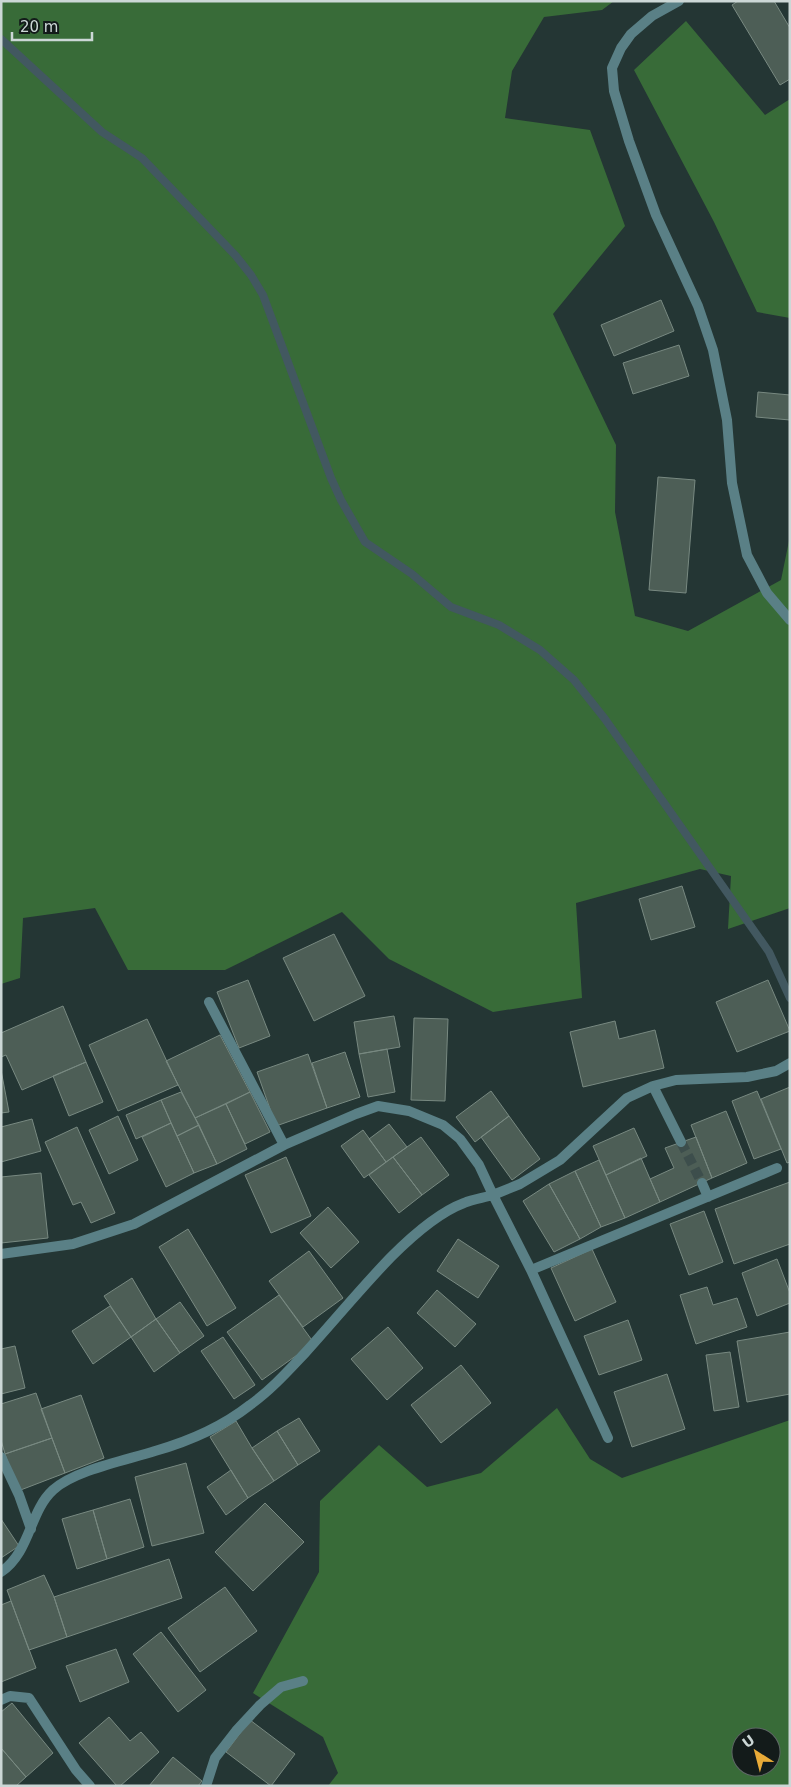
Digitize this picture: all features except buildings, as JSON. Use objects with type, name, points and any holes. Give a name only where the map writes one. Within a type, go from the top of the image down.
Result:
[{"type":"street","points":[[678,1],[652,16],[632,34],[621,48],[612,68],[614,91],[629,141],[656,215],[698,306],[713,350],[726,420],[732,483],[747,556],[767,593],[790,620]]},
{"type":"street","points":[[209,1002],[284,1146]]},
{"type":"street","points":[[1,1572],[6,1569],[24,1547],[41,1504],[53,1490],[65,1482],[95,1469],[194,1438],[225,1422],[251,1405],[281,1379],[372,1277],[413,1235],[433,1220],[463,1203],[493,1195],[520,1184],[560,1160],[627,1098],[653,1086],[676,1080],[747,1077],[776,1071],[790,1063]]},
{"type":"street","points":[[653,1086],[681,1142]]},
{"type":"street","points":[[1,1254],[73,1244],[134,1224],[284,1146],[356,1114],[378,1106],[409,1111],[443,1125],[460,1139],[479,1165],[531,1270],[608,1438]]},
{"type":"street","points":[[531,1270],[777,1168]]},
{"type":"street","points":[[702,1183],[708,1196]]},
{"type":"street","points":[[1,1457],[19,1495],[31,1529]]},
{"type":"street","points":[[206,1786],[216,1758],[236,1731],[260,1705],[281,1688],[303,1681]]},
{"type":"street","points":[[1,1700],[10,1696],[29,1698],[76,1770],[90,1786]]},
{"type":"green space","points":[[1,1],[614,1],[602,10],[544,17],[512,71],[505,118],[590,130],[625,226],[553,314],[616,445],[615,512],[635,616],[688,631],[781,580],[790,536],[790,908],[728,929],[731,876],[700,869],[576,903],[582,998],[493,1012],[389,959],[342,912],[225,970],[128,970],[95,908],[23,918],[20,978],[1,984]]},
{"type":"green space","points":[[686,21],[765,115],[790,99],[790,318],[757,312],[714,222],[634,70]]},
{"type":"green space","points":[[557,1408],[590,1459],[622,1478],[790,1420],[790,1786],[328,1786],[338,1773],[323,1737],[253,1693],[319,1572],[320,1501],[379,1445],[427,1487],[481,1473]]},
{"type":"waterway","points":[[1,39],[102,132],[142,158],[236,256],[251,275],[263,295],[331,478],[365,542],[412,574],[451,607],[499,625],[540,650],[574,680],[605,719],[769,952],[790,998]]},
{"type":"tunnel","points":[[681,1142],[702,1183]]}]
